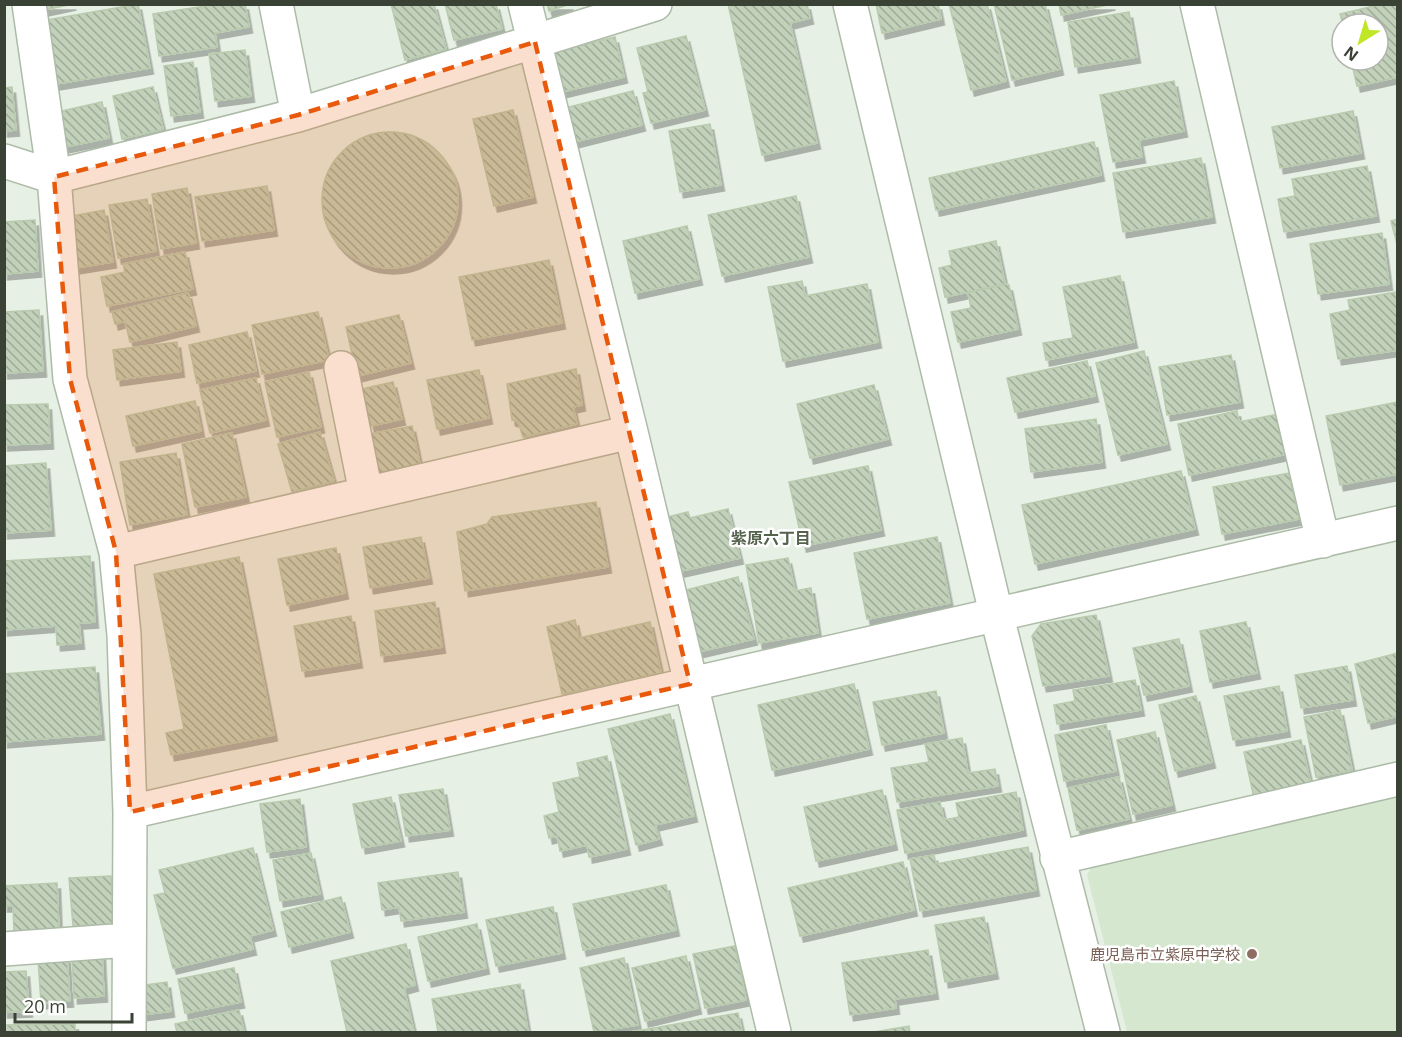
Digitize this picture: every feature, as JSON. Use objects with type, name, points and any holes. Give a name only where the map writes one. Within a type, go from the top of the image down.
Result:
[{"type":"street","points":[[28,4],[54,177],[70,380],[116,552],[124,635],[130,812],[129,1032]]},
{"type":"street","points":[[276,4],[298,115]]},
{"type":"street","points":[[525,4],[631,432],[774,1032]]},
{"type":"street","points":[[4,161],[54,177],[298,115],[655,4]]},
{"type":"street","points":[[850,4],[996,613],[1103,1032]]},
{"type":"street","points":[[1197,4],[1323,541]]},
{"type":"street","points":[[341,368],[366,494]]},
{"type":"street","points":[[116,552],[631,432]]},
{"type":"street","points":[[130,812],[1398,523]]},
{"type":"street","points":[[1057,858],[1398,779]]},
{"type":"street","points":[[4,949],[128,940]]},
{"type":"highlighted area","points":[[535,42],[690,684],[130,812],[116,552],[70,379],[54,177],[298,115]]},
{"type":"shaded area","name":"鹿児島市立紫原中学校","points":[[1397,793],[1397,1032],[1127,1032],[1087,875],[1096,859]]},
{"type":"building","points":[[43,4],[73,4],[44,10]]},
{"type":"building","points":[[138,4],[150,68],[51,85],[40,21]]},
{"type":"building","points":[[219,4],[245,4],[249,27],[215,33],[217,47],[159,56],[153,14]]},
{"type":"building","points":[[391,4],[434,4],[446,49],[405,60]]},
{"type":"building","points":[[445,4],[496,4],[502,29],[454,40]]},
{"type":"building","points":[[547,4],[570,4],[549,11]]},
{"type":"building","points":[[728,4],[807,4],[810,18],[790,23],[817,143],[762,155]]},
{"type":"building","points":[[876,4],[938,4],[941,19],[882,33]]},
{"type":"building","points":[[949,4],[987,4],[1006,81],[971,90]]},
{"type":"building","points":[[994,4],[1045,4],[1060,69],[1012,80]]},
{"type":"building","points":[[1059,4],[1112,4],[1061,15]]},
{"type":"building","points":[[1382,4],[1398,4],[1398,77],[1357,86],[1354,72],[1390,72],[1390,12],[1348,12]]},
{"type":"building","points":[[1129,12],[1137,57],[1075,67],[1068,22]]},
{"type":"building","points":[[686,36],[705,110],[651,123],[643,93],[648,92],[637,48]]},
{"type":"building","points":[[615,37],[624,77],[561,92],[550,53]]},
{"type":"building","points":[[245,50],[251,96],[215,101],[209,54]]},
{"type":"building","points":[[193,62],[200,112],[171,116],[164,66]]},
{"type":"building","points":[[1174,81],[1184,131],[1139,140],[1142,157],[1113,162],[1100,95]]},
{"type":"building","points":[[12,87],[16,130],[4,131],[4,88]]},
{"type":"building","points":[[153,87],[163,129],[122,139],[113,96]]},
{"type":"building","points":[[633,91],[642,125],[574,142],[565,108]]},
{"type":"building","points":[[102,102],[109,138],[64,147],[57,112]]},
{"type":"building","points":[[513,110],[533,197],[494,206],[473,119]]},
{"type":"building","points":[[1353,111],[1361,153],[1280,168],[1272,127]]},
{"type":"building","points":[[710,124],[721,185],[680,192],[669,131]]},
{"type":"building","points":[[390,132],[416,137],[428,143],[438,152],[447,162],[453,174],[458,200],[453,226],[447,238],[438,248],[428,257],[416,263],[390,268],[364,263],[352,257],[342,248],[333,238],[327,226],[322,200],[327,174],[333,162],[342,152],[352,143],[364,137]]},
{"type":"building","points":[[1094,142],[1101,175],[936,210],[929,178]]},
{"type":"building","points":[[1201,158],[1212,217],[1123,232],[1113,173]]},
{"type":"building","points":[[1367,166],[1376,216],[1284,232],[1278,199],[1295,196],[1292,179]]},
{"type":"building","points":[[267,186],[274,230],[202,241],[195,197]]},
{"type":"building","points":[[187,188],[196,243],[161,249],[152,194]]},
{"type":"building","points":[[796,196],[809,257],[722,276],[708,215]]},
{"type":"building","points":[[147,199],[156,251],[118,258],[109,205]]},
{"type":"building","points":[[104,210],[113,262],[76,268],[66,217]]},
{"type":"building","points":[[1398,219],[1398,248],[1391,221]]},
{"type":"building","points":[[35,220],[38,271],[4,274],[4,222]]},
{"type":"building","points":[[687,226],[699,279],[635,293],[623,241]]},
{"type":"building","points":[[1382,233],[1389,284],[1318,294],[1310,244]]},
{"type":"building","points":[[996,241],[1005,284],[945,297],[939,268],[952,265],[949,251]]},
{"type":"building","points":[[185,252],[193,289],[107,306],[101,277],[125,272],[123,264]]},
{"type":"building","points":[[549,260],[562,323],[472,340],[459,277]]},
{"type":"building","points":[[1120,276],[1134,342],[1046,360],[1043,343],[1073,338],[1063,287]]},
{"type":"building","points":[[802,281],[805,296],[867,284],[878,342],[783,361],[768,287]]},
{"type":"building","points":[[1009,285],[1018,329],[958,342],[951,312],[971,308],[968,293]]},
{"type":"building","points":[[1397,292],[1398,350],[1338,359],[1330,314],[1350,310],[1348,300]]},
{"type":"building","points":[[188,293],[196,326],[130,342],[125,321],[115,324],[112,312]]},
{"type":"building","points":[[39,310],[43,371],[4,373],[4,312]]},
{"type":"building","points":[[318,312],[329,360],[262,374],[252,325]]},
{"type":"building","points":[[399,315],[411,363],[357,376],[346,327]]},
{"type":"building","points":[[247,332],[256,371],[197,383],[189,345]]},
{"type":"building","points":[[177,342],[181,371],[117,380],[113,350]]},
{"type":"building","points":[[1144,351],[1167,444],[1118,455],[1096,363]]},
{"type":"building","points":[[1231,355],[1240,402],[1167,415],[1159,367]]},
{"type":"building","points":[[1087,361],[1095,396],[1015,412],[1007,378]]},
{"type":"building","points":[[576,369],[582,405],[573,407],[577,424],[523,437],[518,422],[512,420],[507,384]]},
{"type":"building","points":[[479,370],[489,418],[437,429],[427,380]]},
{"type":"building","points":[[309,372],[321,427],[277,437],[265,382]]},
{"type":"building","points":[[256,378],[266,420],[210,433],[200,390]]},
{"type":"building","points":[[393,382],[402,419],[371,426],[362,389]]},
{"type":"building","points":[[874,385],[888,439],[810,458],[797,404]]},
{"type":"building","points":[[195,401],[201,431],[133,446],[126,416]]},
{"type":"building","points":[[1398,402],[1398,474],[1340,485],[1326,416]]},
{"type":"building","points":[[48,404],[50,443],[4,445],[4,405]]},
{"type":"building","points":[[1237,411],[1239,422],[1283,413],[1292,453],[1189,475],[1178,424]]},
{"type":"building","points":[[1096,419],[1102,462],[1031,472],[1025,429]]},
{"type":"building","points":[[412,426],[421,469],[377,478],[369,434]]},
{"type":"building","points":[[320,432],[334,481],[292,492],[278,444]]},
{"type":"building","points":[[232,433],[246,497],[195,507],[182,444]]},
{"type":"building","points":[[176,453],[187,515],[130,525],[120,462]]},
{"type":"building","points":[[46,463],[51,530],[4,533],[4,466]]},
{"type":"building","points":[[868,466],[881,530],[803,546],[789,482]]},
{"type":"building","points":[[1181,471],[1195,529],[1035,564],[1022,505]]},
{"type":"building","points":[[1289,473],[1299,519],[1222,534],[1213,487]]},
{"type":"building","points":[[596,502],[608,567],[465,591],[457,532],[487,524],[492,517]]},
{"type":"building","points":[[728,509],[740,558],[676,572],[663,518],[688,512],[690,518]]},
{"type":"building","points":[[421,537],[429,578],[370,588],[363,547]]},
{"type":"building","points":[[937,537],[950,603],[867,619],[854,553]]},
{"type":"building","points":[[336,548],[345,593],[287,605],[278,559]]},
{"type":"building","points":[[90,556],[95,622],[79,623],[81,643],[57,645],[56,626],[4,630],[4,561]]},
{"type":"building","points":[[239,557],[274,735],[171,755],[166,733],[184,729],[154,574]]},
{"type":"building","points":[[788,558],[795,591],[811,588],[818,633],[759,643],[746,565]]},
{"type":"building","points":[[738,577],[754,639],[693,653],[678,592]]},
{"type":"building","points":[[435,602],[442,647],[381,656],[375,611]]},
{"type":"building","points":[[1096,615],[1109,676],[1043,686],[1032,636],[1041,624]]},
{"type":"building","points":[[351,616],[359,662],[302,671],[294,626]]},
{"type":"building","points":[[575,620],[579,638],[650,622],[661,673],[562,694],[547,627]]},
{"type":"building","points":[[1246,622],[1257,673],[1210,682],[1200,631]]},
{"type":"building","points":[[1179,639],[1189,686],[1144,695],[1133,648]]},
{"type":"building","points":[[1398,653],[1398,716],[1368,723],[1355,664]]},
{"type":"building","points":[[1347,666],[1353,700],[1301,708],[1295,675]]},
{"type":"building","points":[[95,667],[101,734],[4,742],[4,674]]},
{"type":"building","points":[[1135,680],[1141,710],[1057,724],[1054,705],[1075,701],[1073,690]]},
{"type":"building","points":[[854,684],[869,749],[772,770],[758,705]]},
{"type":"building","points":[[1279,686],[1287,731],[1233,740],[1224,696]]},
{"type":"building","points":[[936,691],[944,733],[882,745],[873,702]]},
{"type":"building","points":[[1196,696],[1212,762],[1175,771],[1159,705]]},
{"type":"building","points":[[1340,710],[1352,770],[1316,777],[1304,717]]},
{"type":"building","points":[[670,714],[694,816],[655,825],[659,839],[636,845],[608,729]]},
{"type":"building","points":[[1106,725],[1116,771],[1064,781],[1055,735]]},
{"type":"building","points":[[1155,732],[1172,805],[1133,814],[1117,740]]},
{"type":"building","points":[[962,738],[968,773],[995,769],[998,786],[897,802],[891,768],[929,762],[925,744]]},
{"type":"building","points":[[1301,740],[1311,786],[1254,798],[1244,752]]},
{"type":"building","points":[[607,756],[627,849],[589,857],[587,845],[560,851],[557,836],[549,838],[544,816],[559,812],[553,783],[580,777],[577,763]]},
{"type":"building","points":[[1119,777],[1129,819],[1077,830],[1068,788]]},
{"type":"building","points":[[443,789],[450,830],[406,836],[399,795]]},
{"type":"building","points":[[882,790],[894,844],[816,861],[804,807]]},
{"type":"building","points":[[1016,792],[1023,830],[905,853],[897,810],[940,802],[944,820],[959,817],[956,803]]},
{"type":"building","points":[[391,797],[401,841],[362,848],[353,804]]},
{"type":"building","points":[[300,799],[306,847],[267,852],[260,804]]},
{"type":"building","points":[[1028,847],[1036,890],[920,911],[910,859],[934,855],[936,864]]},
{"type":"building","points":[[253,848],[273,930],[250,936],[253,949],[173,968],[154,895],[165,893],[159,870]]},
{"type":"building","points":[[311,853],[320,894],[280,901],[273,860]]},
{"type":"building","points":[[903,862],[914,910],[800,936],[788,888]]},
{"type":"building","points":[[458,872],[464,912],[401,921],[399,907],[382,910],[378,883]]},
{"type":"building","points":[[111,876],[114,924],[73,926],[69,878]]},
{"type":"building","points":[[57,883],[59,933],[14,934],[13,906],[4,906],[4,886]]},
{"type":"building","points":[[666,885],[676,930],[583,950],[573,904]]},
{"type":"building","points":[[341,897],[350,932],[289,947],[281,912]]},
{"type":"building","points":[[553,907],[562,953],[496,966],[486,920]]},
{"type":"building","points":[[984,917],[995,973],[945,982],[935,925]]},
{"type":"building","points":[[477,924],[486,968],[428,981],[418,937]]},
{"type":"building","points":[[406,944],[415,985],[404,988],[414,1032],[347,1032],[331,961]]},
{"type":"building","points":[[735,946],[746,1000],[705,1008],[693,954]]},
{"type":"building","points":[[928,950],[935,993],[895,999],[896,1008],[850,1015],[842,963]]},
{"type":"building","points":[[102,954],[104,996],[74,998],[72,956]]},
{"type":"building","points":[[686,956],[698,1008],[645,1021],[632,968]]},
{"type":"building","points":[[67,957],[70,1001],[41,1003],[38,959]]},
{"type":"building","points":[[624,958],[638,1025],[594,1032],[580,968]]},
{"type":"building","points":[[234,968],[241,1002],[185,1013],[178,979]]},
{"type":"building","points":[[26,971],[29,1011],[4,1012],[4,972]]},
{"type":"building","points":[[167,982],[171,1011],[142,1015],[138,986]]},
{"type":"building","points":[[520,984],[528,1032],[438,1032],[432,999]]},
{"type":"building","points":[[239,1010],[244,1032],[177,1032],[175,1024]]},
{"type":"building","points":[[738,1013],[742,1032],[631,1032]]},
{"type":"building","points":[[75,1024],[75,1032],[4,1032],[4,1025]]},
{"type":"building","points":[[909,1026],[910,1032],[874,1032]]},
{"type":"place","name":"鹿児島市立紫原中学校","points":[[1252,954]]},
{"type":"district","name":"紫原六丁目","points":[[771,538]]}]
